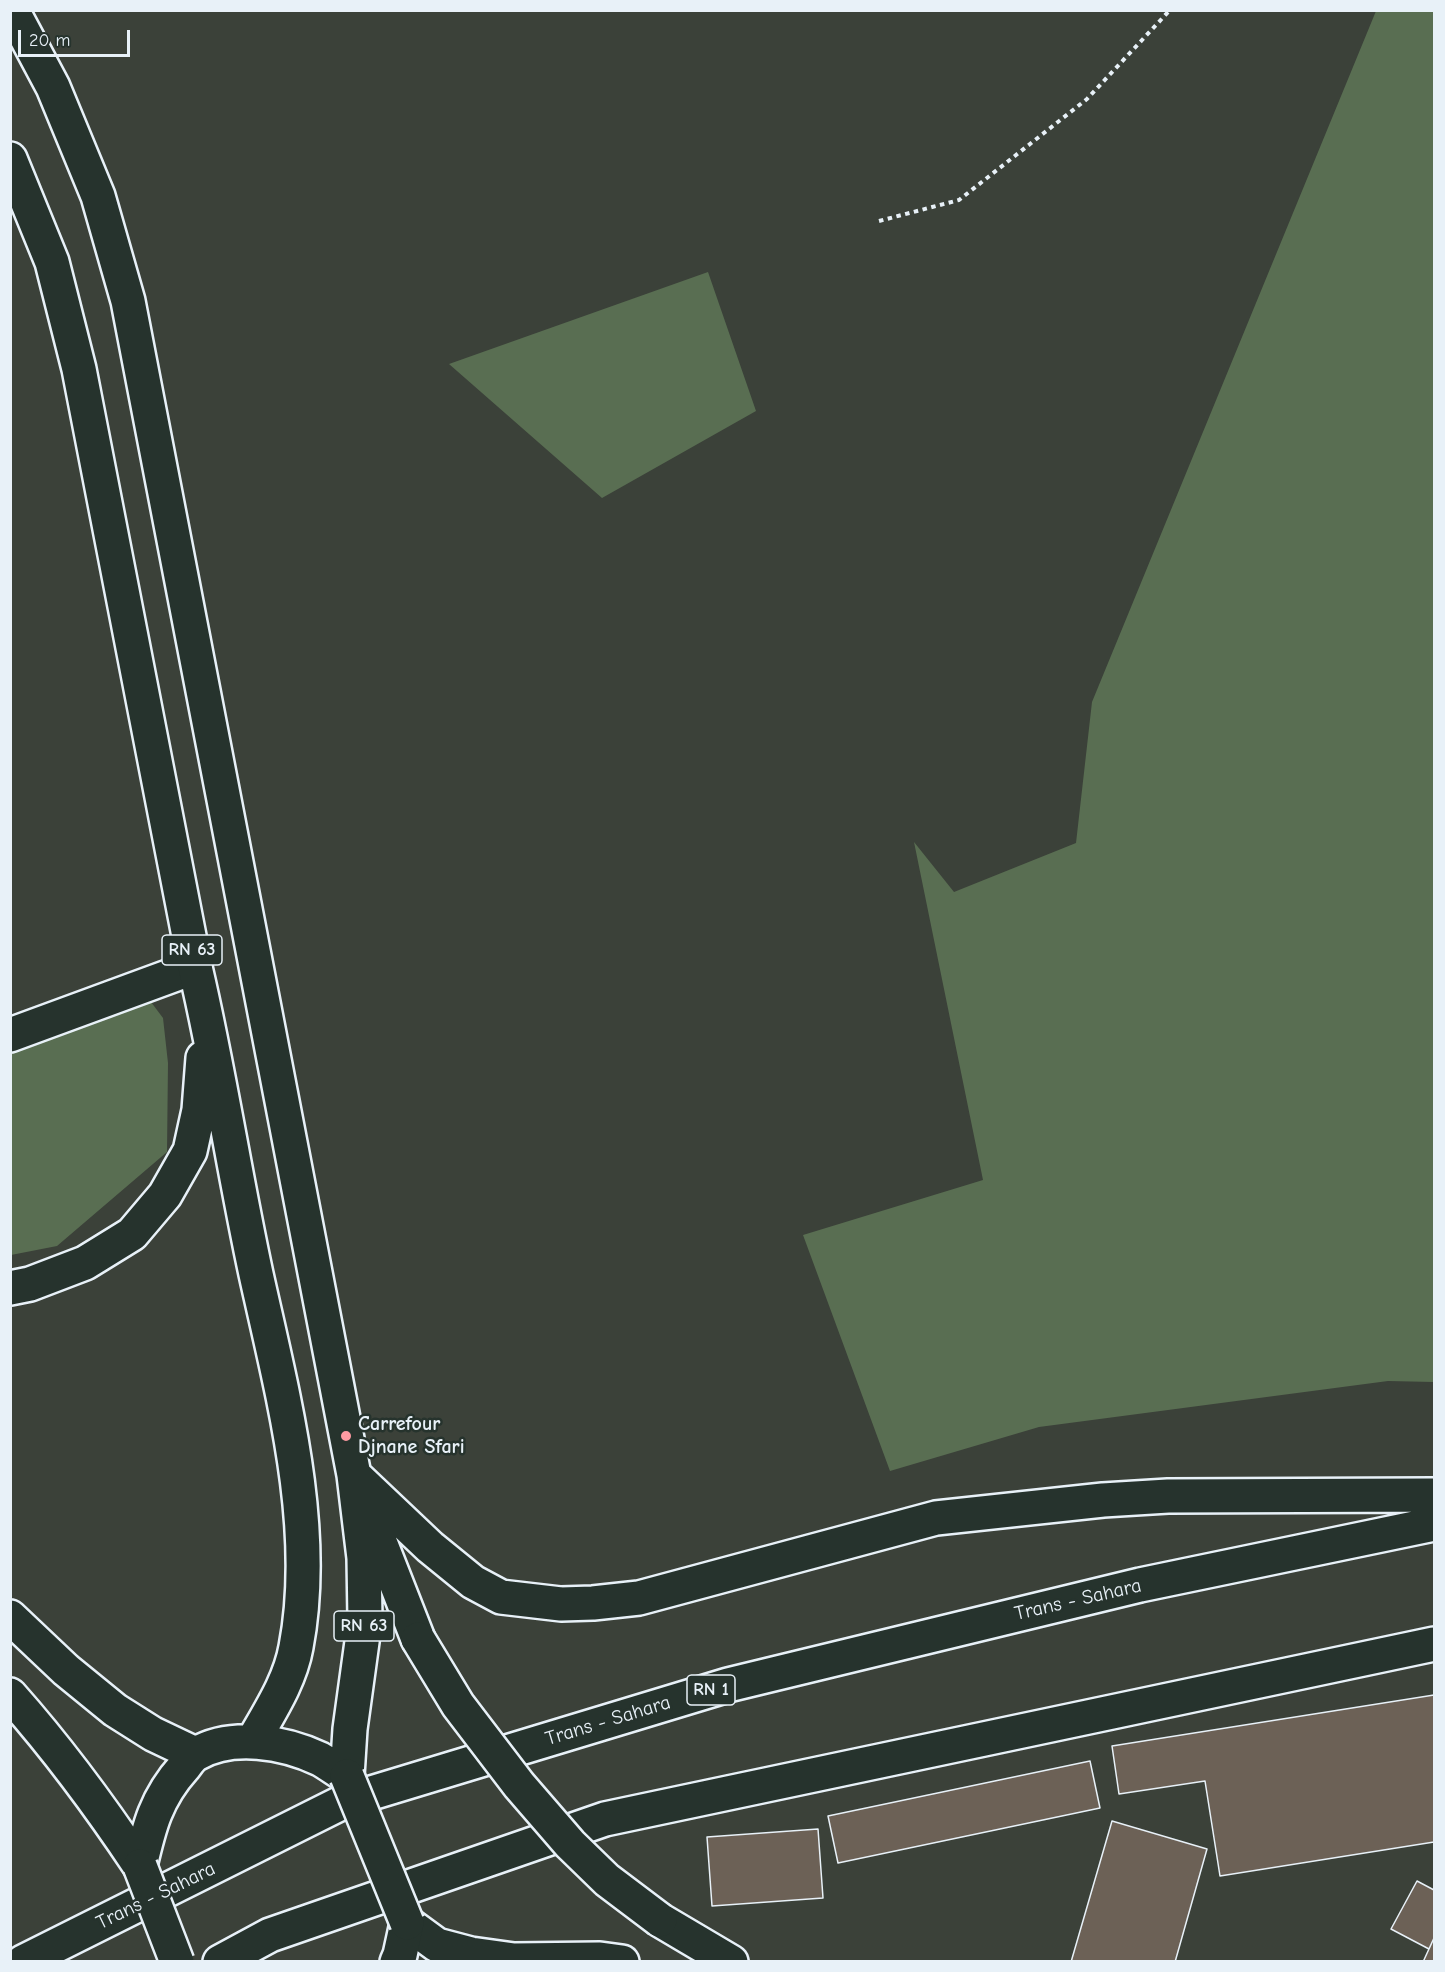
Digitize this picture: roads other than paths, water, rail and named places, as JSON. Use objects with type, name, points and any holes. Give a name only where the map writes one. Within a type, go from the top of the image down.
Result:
[{"type":"main road","name":"RN 63","points":[[12,10],[53,87],[98,196],[128,301],[354,1476],[364,1558],[365,1620],[351,1719],[347,1776],[407,1923]]},
{"type":"main road","name":"RN 63","points":[[10,159],[52,262],[80,369],[195,967],[290,1436],[300,1517],[304,1583],[296,1648],[280,1694],[253,1741]]},
{"type":"main road","points":[[10,1035],[195,967]]},
{"type":"main road","points":[[10,1288],[30,1284],[85,1263],[132,1234],[165,1195],[190,1151],[199,1110],[206,1015]]},
{"type":"main road","points":[[354,1476],[430,1547],[473,1582],[501,1597],[561,1604],[639,1598],[936,1518],[1103,1500],[1168,1496],[1434,1495]]},
{"type":"main road","points":[[354,1476],[418,1639],[458,1705],[519,1785],[570,1845],[607,1880],[660,1920],[731,1962]]},
{"type":"main road","name":"Trans - Sahara","points":[[23,1962],[345,1801],[728,1684],[1140,1585],[1434,1524]]},
{"type":"main road","points":[[10,1617],[66,1670],[115,1710],[153,1734],[195,1754]]},
{"type":"main road","points":[[219,1962],[270,1935],[605,1818],[1434,1644]]},
{"type":"main road","points":[[10,1695],[88,1789],[140,1866],[177,1962]]},
{"type":"main road","points":[[140,1866],[151,1820],[170,1782],[195,1754],[221,1745],[253,1741],[290,1748],[320,1759],[347,1776]]},
{"type":"main road","points":[[397,1962],[407,1923],[437,1945],[471,1954],[512,1961],[600,1959],[622,1962]]},
{"type":"place","name":"Carrefour Djnane Sfari","points":[[346,1436]]}]
